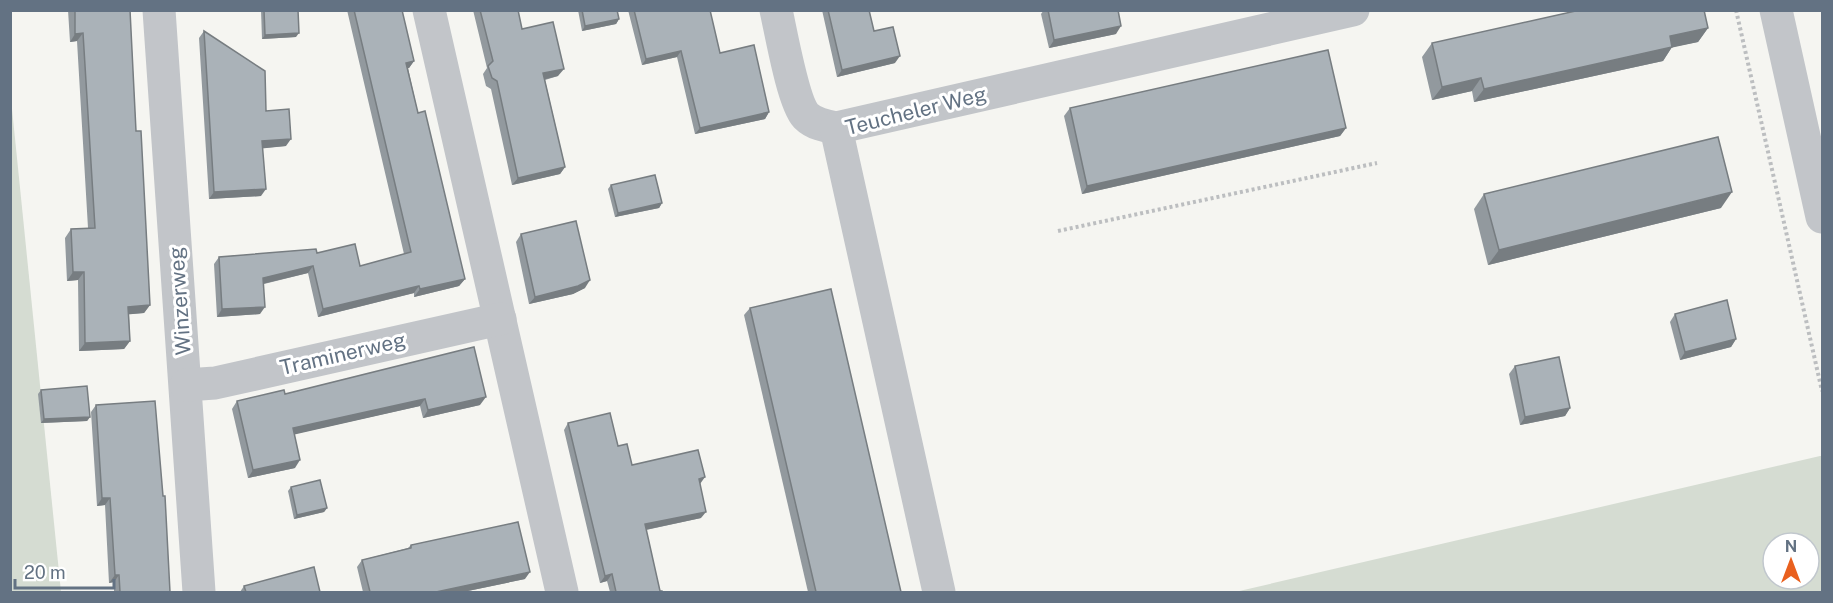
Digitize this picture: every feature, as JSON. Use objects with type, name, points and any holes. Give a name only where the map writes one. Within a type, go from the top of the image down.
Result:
[{"type":"street","name":"Winzerweg","points":[[159,10],[199,592]]},
{"type":"street","points":[[429,10],[562,592]]},
{"type":"street","points":[[776,10],[797,101],[805,116],[819,124],[836,128]]},
{"type":"street","name":"Teucheler Weg","points":[[939,592],[836,128],[1353,10]]},
{"type":"street","points":[[1776,10],[1822,217]]},
{"type":"street","name":"Traminerweg","points":[[186,386],[215,383],[500,319]]},
{"type":"path","points":[[1736,10],[1822,391]]},
{"type":"path","points":[[1058,231],[1377,164]]},
{"type":"shaded area","points":[[11,99],[61,592],[11,592]]},
{"type":"shaded area","points":[[1822,456],[1822,592],[1235,592]]},
{"type":"building","points":[[75,10],[130,10],[136,131],[141,131],[150,305],[128,307],[130,341],[85,343],[84,272],[73,272],[71,229],[95,228],[83,33],[75,34]]},
{"type":"building","points":[[264,10],[298,10],[299,33],[265,35]]},
{"type":"building","points":[[354,10],[402,10],[414,61],[406,63],[418,113],[425,111],[465,279],[420,289],[419,286],[323,309],[313,266],[263,278],[265,307],[222,309],[219,257],[316,249],[317,253],[355,244],[360,266],[411,252]]},
{"type":"building","points":[[480,10],[518,10],[522,29],[553,22],[564,69],[543,73],[565,167],[518,178],[497,81],[492,78],[488,66],[493,61]]},
{"type":"building","points":[[582,10],[617,10],[619,19],[585,26]]},
{"type":"building","points":[[634,10],[710,10],[720,53],[754,45],[769,112],[700,128],[681,51],[646,59]]},
{"type":"building","points":[[828,10],[869,10],[874,31],[893,27],[900,56],[842,70]]},
{"type":"building","points":[[1048,10],[1118,10],[1121,26],[1054,40]]},
{"type":"building","points":[[1580,10],[1704,10],[1708,28],[1670,36],[1672,47],[1484,89],[1481,78],[1442,87],[1432,43]]},
{"type":"building","points":[[204,31],[265,71],[266,111],[289,109],[291,139],[262,141],[266,189],[214,192]]},
{"type":"building","points":[[1328,50],[1346,128],[1087,186],[1070,108]]},
{"type":"building","points":[[1718,137],[1732,192],[1499,250],[1484,194]]},
{"type":"building","points":[[655,175],[662,203],[618,213],[611,185]]},
{"type":"building","points":[[576,221],[590,280],[578,286],[535,297],[521,234]]},
{"type":"building","points":[[831,289],[901,592],[816,592],[750,308]]},
{"type":"building","points":[[1727,300],[1736,339],[1685,352],[1675,314]]},
{"type":"building","points":[[474,347],[486,397],[428,410],[425,399],[293,428],[300,460],[253,470],[237,401],[284,390],[285,394]]},
{"type":"building","points":[[1559,357],[1570,408],[1525,417],[1515,366]]},
{"type":"building","points":[[87,386],[90,417],[44,419],[41,390]]},
{"type":"building","points":[[155,401],[163,496],[165,496],[170,592],[120,592],[119,575],[115,575],[110,498],[102,498],[96,405]]},
{"type":"building","points":[[610,413],[618,446],[627,444],[632,465],[698,450],[705,477],[699,479],[706,512],[645,524],[660,591],[663,592],[616,592],[612,574],[605,576],[568,423]]},
{"type":"building","points":[[320,480],[327,508],[297,515],[291,487]]},
{"type":"building","points":[[518,522],[530,572],[436,592],[370,592],[362,560],[411,548],[411,545]]},
{"type":"building","points":[[314,567],[320,592],[246,592],[244,586]]}]
